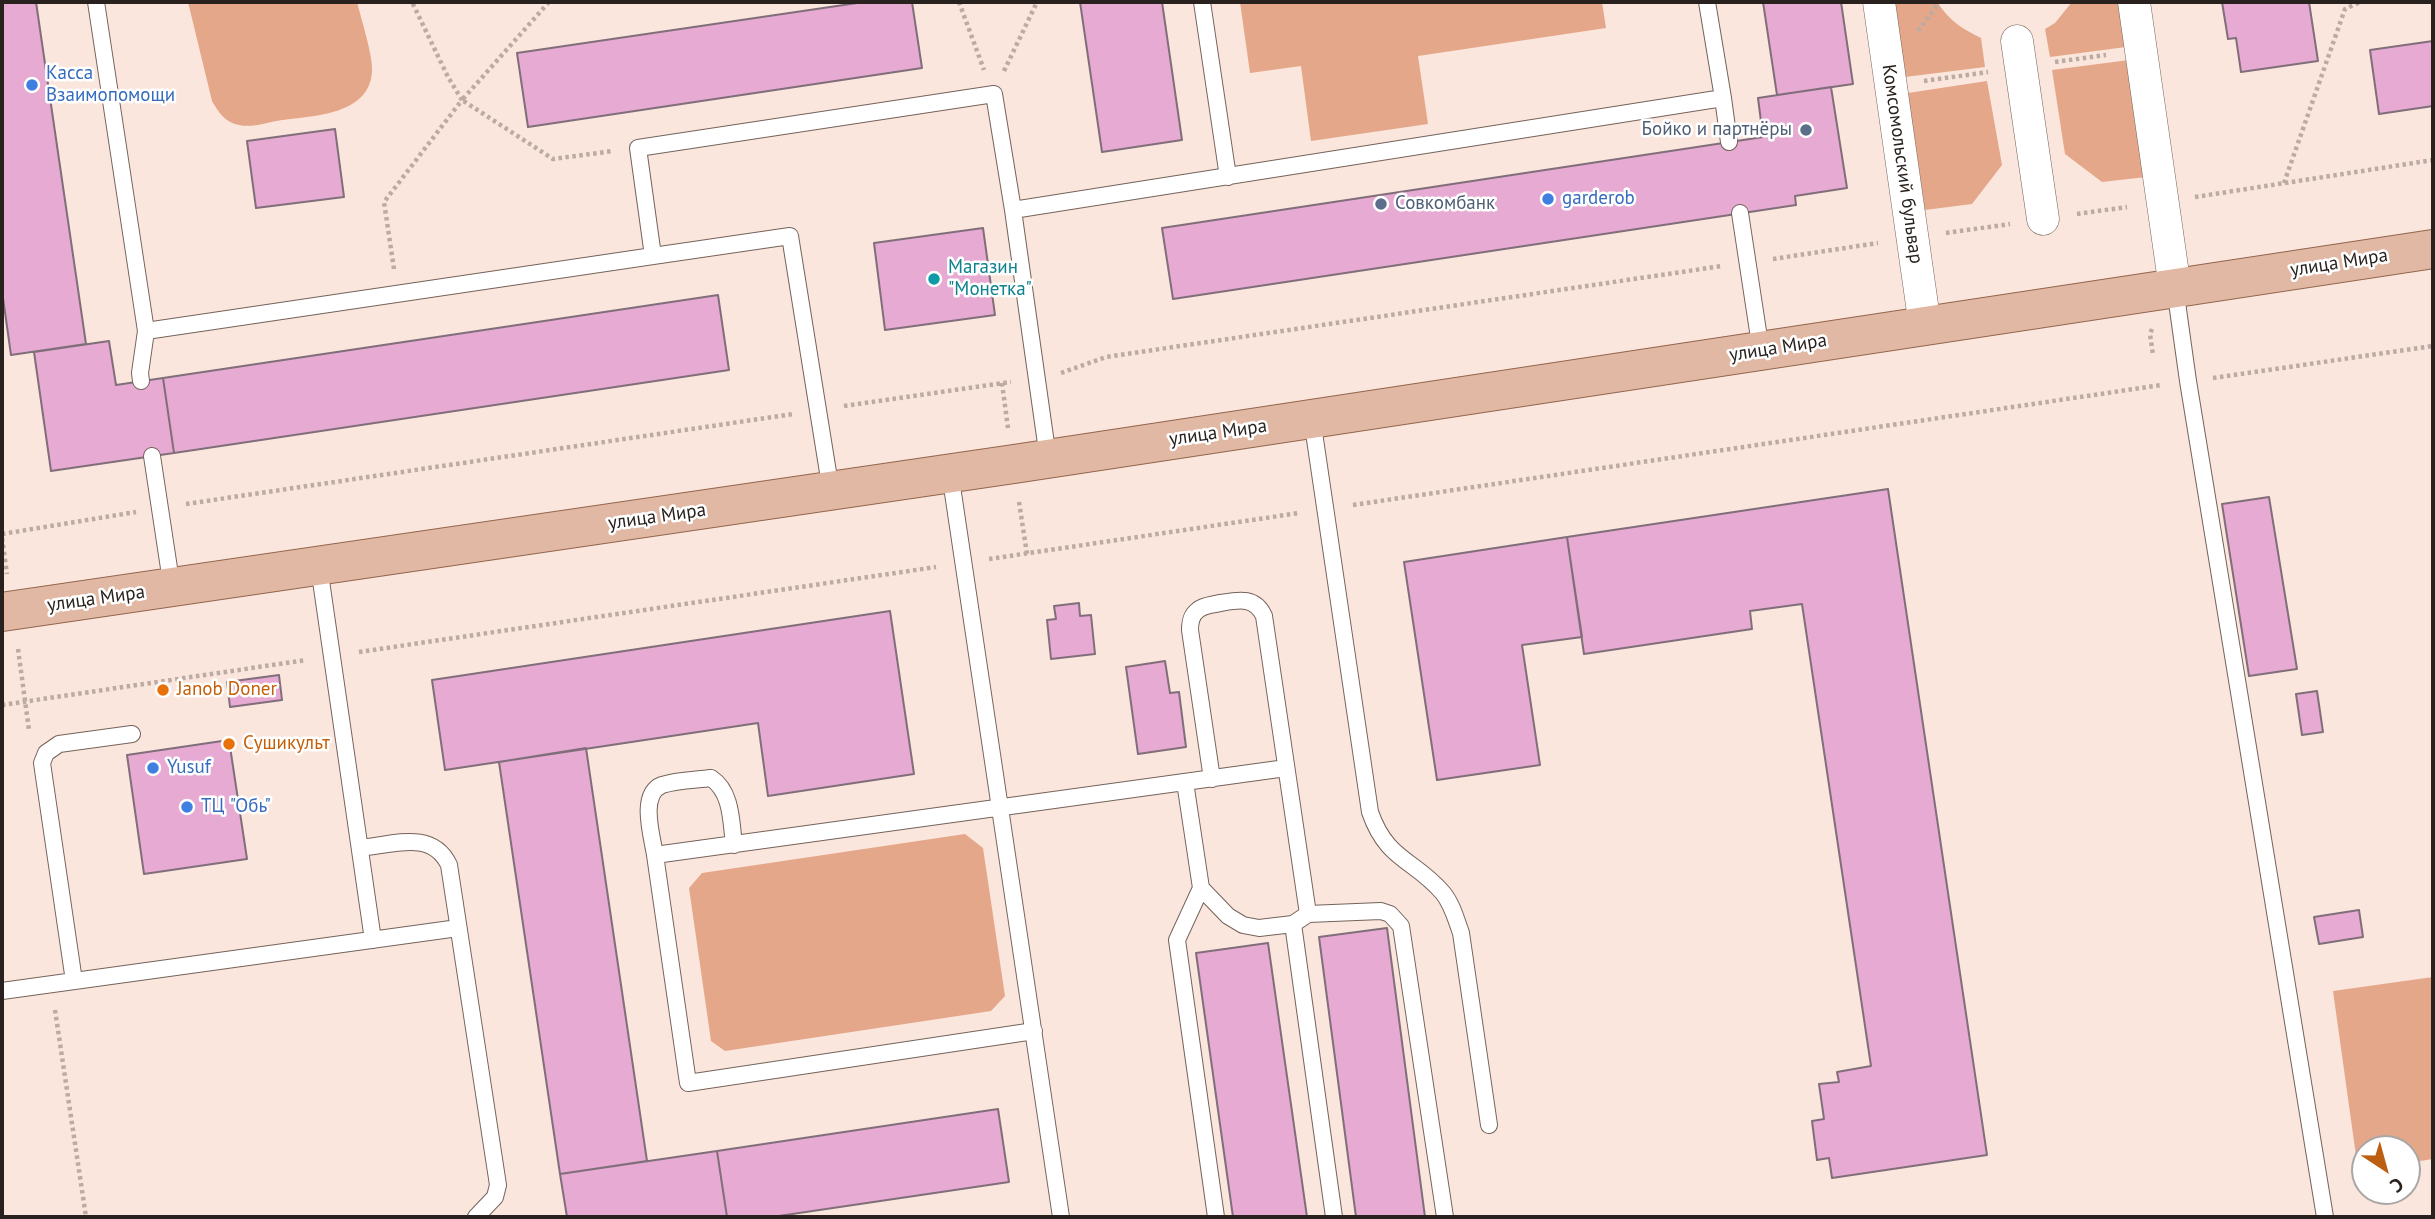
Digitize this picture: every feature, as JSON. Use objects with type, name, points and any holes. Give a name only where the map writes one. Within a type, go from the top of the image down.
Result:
[{"type":"main road","name":"улица Мира","points":[[2,612],[831,491],[2433,249]]},
{"type":"street","name":"Комсомольский бульвар","points":[[1879,2],[1925,326]]},
{"type":"street","points":[[2134,2],[2175,288]]},
{"type":"street","points":[[2017,41],[2043,219]]},
{"type":"lane","points":[[96,2],[146,331],[141,381]]},
{"type":"lane","points":[[1202,2],[1228,177]]},
{"type":"lane","points":[[1707,2],[1729,142]]},
{"type":"lane","points":[[653,256],[638,148],[994,94],[1048,458]]},
{"type":"lane","points":[[1013,210],[1723,98]]},
{"type":"lane","points":[[1740,213],[1761,351]]},
{"type":"lane","points":[[146,331],[790,236],[831,491]]},
{"type":"lane","points":[[2175,288],[2325,1217]]},
{"type":"lane","points":[[1312,419],[1370,812],[1384,842],[1430,880],[1454,911],[1461,933],[1489,1125]]},
{"type":"lane","points":[[152,456],[172,588]]},
{"type":"lane","points":[[950,473],[1061,1217]]},
{"type":"lane","points":[[319,567],[373,940]]},
{"type":"lane","points":[[1212,779],[1190,620],[1196,611],[1208,605],[1243,600],[1261,608],[1264,616],[1308,914]]},
{"type":"lane","points":[[74,981],[42,763],[46,753],[59,744],[132,734]]},
{"type":"lane","points":[[654,855],[1286,768]]},
{"type":"lane","points":[[734,845],[727,799],[721,785],[711,778],[661,785],[652,792],[648,802],[654,855],[688,1083],[1034,1031]]},
{"type":"lane","points":[[1185,782],[1201,888],[1177,940],[1216,1217]]},
{"type":"lane","points":[[360,848],[421,841],[433,845],[443,853],[449,865],[498,1185],[495,1197],[476,1217]]},
{"type":"lane","points":[[1201,888],[1228,916],[1243,925],[1259,928],[1293,924],[1308,914],[1381,911],[1390,914],[1401,926],[1445,1217]]},
{"type":"lane","points":[[1293,924],[1334,1217]]},
{"type":"lane","points":[[2,991],[458,928]]},
{"type":"path","points":[[412,2],[447,78],[462,100],[553,159],[638,148]]},
{"type":"path","points":[[398,294],[384,202],[462,100],[549,2]]},
{"type":"path","points":[[959,2],[994,94]]},
{"type":"path","points":[[994,94],[1037,2]]},
{"type":"path","points":[[2284,183],[2345,9],[2360,2]]},
{"type":"path","points":[[2,534],[160,508],[1037,378],[1106,357],[2433,160]]},
{"type":"path","points":[[2,705],[2433,346]]},
{"type":"shaded area","points":[[188,2],[357,2],[371,56],[369,85],[362,96],[351,105],[324,114],[249,126],[230,122],[212,101]]},
{"type":"shaded area","points":[[1240,2],[1602,2],[1606,28],[1418,56],[1428,124],[1311,141],[1301,66],[1250,73]]},
{"type":"shaded area","points":[[1895,2],[1937,2],[1956,23],[1981,38],[1985,67],[1905,77]]},
{"type":"shaded area","points":[[2072,2],[2120,2],[2126,47],[2050,57],[2045,29],[2055,23]]},
{"type":"shaded area","points":[[2129,60],[2146,177],[2102,182],[2065,154],[2052,70]]},
{"type":"shaded area","points":[[1987,81],[2002,165],[1972,204],[1925,210],[1908,93]]},
{"type":"shaded area","points":[[965,834],[983,848],[1005,996],[991,1011],[725,1051],[711,1041],[689,888],[702,873]]},
{"type":"shaded area","points":[[2433,977],[2433,1159],[2421,1161],[2421,1135],[2353,1135],[2333,991]]},
{"type":"building","points":[[2,2],[36,2],[86,344],[11,355],[2,291]]},
{"type":"building","points":[[864,2],[912,2],[922,68],[528,127],[517,53]]},
{"type":"building","points":[[1080,2],[1162,2],[1182,140],[1102,152]]},
{"type":"building","points":[[1763,2],[1841,2],[1853,84],[1777,95]]},
{"type":"building","points":[[2222,2],[2309,2],[2318,61],[2241,72],[2236,38],[2228,39]]},
{"type":"building","points":[[2433,41],[2433,106],[2379,114],[2370,50]]},
{"type":"building","points":[[1831,87],[1847,188],[1795,196],[1796,205],[1173,299],[1162,228],[1763,137],[1758,98]]},
{"type":"building","points":[[335,129],[344,197],[256,208],[247,141]]},
{"type":"building","name":"Магазин \"Монетка\"","points":[[983,228],[995,315],[885,330],[874,243]]},
{"type":"building","points":[[718,295],[729,370],[174,453],[163,378]]},
{"type":"building","points":[[109,341],[116,385],[163,378],[174,453],[51,471],[34,352]]},
{"type":"building","points":[[1888,489],[1987,1155],[1832,1178],[1829,1158],[1817,1160],[1812,1121],[1824,1119],[1819,1084],[1839,1082],[1837,1072],[1871,1066],[1802,604],[1750,611],[1752,629],[1584,654],[1567,537]]},
{"type":"building","points":[[2269,497],[2297,669],[2249,676],[2222,504]]},
{"type":"building","points":[[1567,537],[1582,637],[1522,645],[1540,765],[1437,780],[1404,562]]},
{"type":"building","points":[[1079,603],[1080,616],[1091,615],[1095,654],[1051,659],[1047,620],[1056,619],[1054,606]]},
{"type":"building","points":[[890,611],[914,774],[768,796],[758,723],[445,770],[432,680]]},
{"type":"building","points":[[1165,661],[1170,693],[1179,692],[1186,747],[1138,754],[1126,667]]},
{"type":"building","points":[[279,675],[282,700],[230,707],[227,682]]},
{"type":"building","points":[[2317,691],[2323,732],[2302,735],[2296,694]]},
{"type":"building","name":"ТЦ \"Обь\"","points":[[229,740],[247,859],[144,874],[127,755]]},
{"type":"building","points":[[586,748],[647,1161],[560,1174],[499,762]]},
{"type":"building","points":[[2359,910],[2363,937],[2319,944],[2314,917]]},
{"type":"building","points":[[1387,928],[1425,1217],[1356,1217],[1319,937]]},
{"type":"building","points":[[1268,943],[1307,1217],[1233,1217],[1196,953]]},
{"type":"building","points":[[998,1109],[1009,1182],[772,1217],[727,1217],[717,1151]]},
{"type":"building","points":[[717,1151],[727,1217],[567,1217],[560,1174]]},
{"type":"place","name":"Касса Взаимопомощи","points":[[32,85]]},
{"type":"place","name":"Бойко и партнёры","points":[[1806,130]]},
{"type":"place","name":"garderob","points":[[1548,199]]},
{"type":"place","name":"Совкомбанк","points":[[1381,204]]},
{"type":"place","name":"Магазин \"Монетка\"","points":[[934,279]]},
{"type":"place","name":"Janob Doner","points":[[163,690]]},
{"type":"place","name":"Сушикульт","points":[[229,744]]},
{"type":"place","name":"Yusuf","points":[[153,768]]},
{"type":"place","name":"ТЦ \"Обь\"","points":[[187,807]]}]
